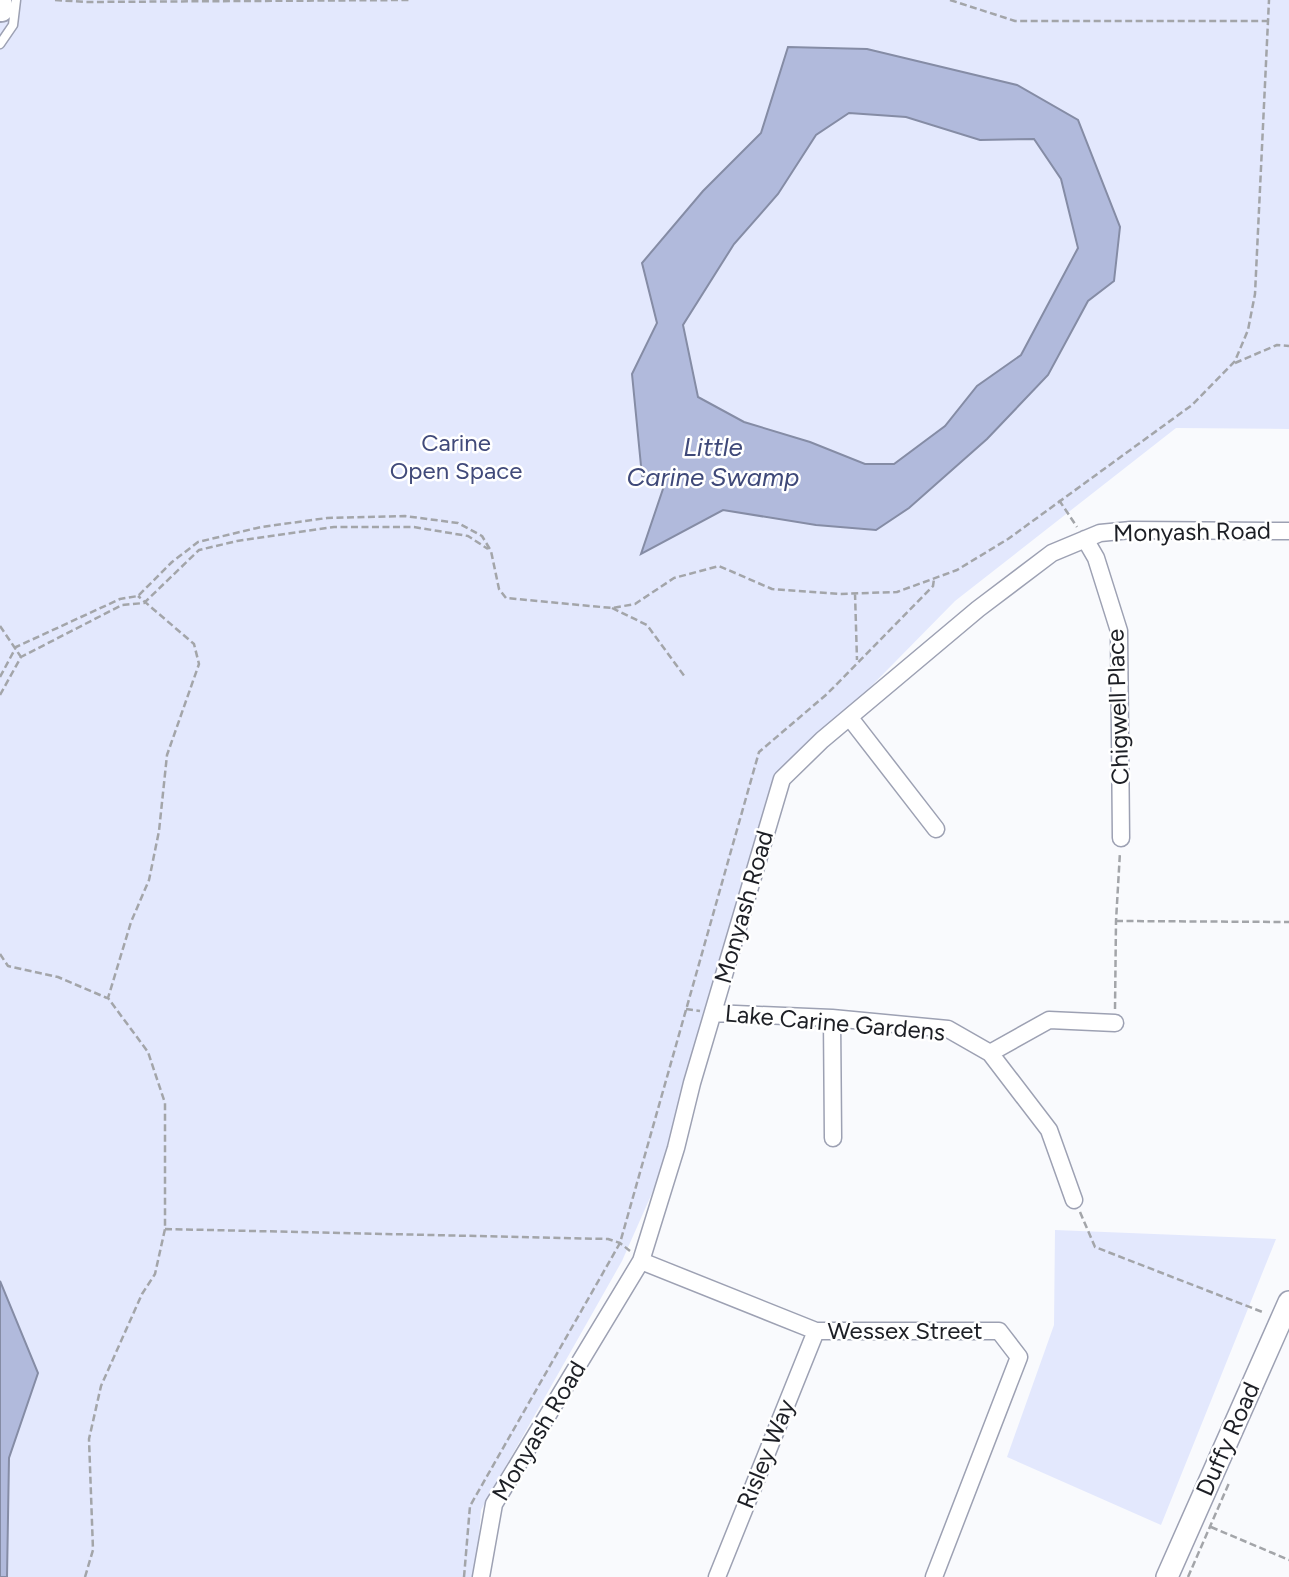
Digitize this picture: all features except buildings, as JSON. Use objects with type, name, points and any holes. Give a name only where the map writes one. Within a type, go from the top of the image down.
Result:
[{"type":"main road","name":"Duffy Road","points":[[1167,1577],[1289,1302]]},
{"type":"street","name":"Monyash Road","points":[[481,1577],[494,1504],[641,1261],[782,779],[822,740],[978,609],[1052,553],[1100,533],[1131,530],[1289,531]]},
{"type":"street","name":"Chigwell Place","points":[[1085,539],[1096,558],[1119,631],[1121,838]]},
{"type":"street","points":[[850,718],[936,829]]},
{"type":"street","name":"Lake Carine Gardens","points":[[713,1013],[832,1018],[948,1029],[990,1053],[1049,1130],[1074,1200]]},
{"type":"street","points":[[832,1018],[833,1138]]},
{"type":"street","points":[[990,1053],[1049,1020],[1115,1023]]},
{"type":"street","name":"Wessex Street","points":[[641,1261],[816,1331],[999,1331],[1019,1357],[934,1577]]},
{"type":"street","name":"Risley Way","points":[[717,1577],[816,1331]]},
{"type":"lane","points":[[0,44],[13,25],[4,5]]},
{"type":"path","points":[[55,0],[409,0]]},
{"type":"path","points":[[950,0],[1015,21],[1268,21]]},
{"type":"path","points":[[0,677],[16,647],[109,604],[138,596],[198,541],[261,527],[327,518],[405,516],[457,523],[481,536],[491,551],[499,589],[506,598],[611,608],[635,604],[674,578],[719,566],[772,589],[839,594],[897,592],[957,570],[998,545],[1192,405],[1232,364],[1248,330],[1255,295],[1269,0]]},
{"type":"path","points":[[1232,364],[1277,345],[1289,346]]},
{"type":"path","points":[[1059,500],[1085,539]]},
{"type":"path","points":[[0,695],[21,657],[122,605],[144,603],[200,550],[237,541],[334,527],[414,527],[468,536],[491,551]]},
{"type":"path","points":[[735,581],[737,575]]},
{"type":"path","points":[[464,1577],[470,1506],[620,1242],[759,752],[827,694],[933,586],[934,579]]},
{"type":"path","points":[[855,593],[858,661]]},
{"type":"path","points":[[108,998],[131,922],[149,880],[159,831],[167,755],[200,664],[194,644],[138,596]]},
{"type":"path","points":[[611,608],[647,625],[684,677]]},
{"type":"path","points":[[0,626],[21,657]]},
{"type":"path","points":[[1115,1023],[1116,921],[1121,838]]},
{"type":"path","points":[[1116,921],[1289,922]]},
{"type":"path","points":[[0,954],[8,966],[58,977],[108,998],[148,1052],[165,1103],[165,1229],[155,1274],[142,1294],[101,1386],[98,1399],[89,1439],[93,1549],[85,1577]]},
{"type":"path","points":[[1074,1200],[1095,1247],[1266,1313]]},
{"type":"path","points":[[165,1229],[608,1239],[620,1242],[641,1261]]},
{"type":"path","points":[[1188,1577],[1211,1527],[1289,1560]]},
{"type":"green space","name":"Carine Open Space","points":[[0,0],[1289,0],[1289,429],[1176,428],[955,601],[776,783],[668,1157],[622,1261],[481,1510],[476,1577],[0,1577]]},
{"type":"green space","points":[[1055,1230],[1276,1239],[1161,1525],[1007,1457],[1054,1325]]},
{"type":"water","name":"Little Carine Swamp","points":[[788,47],[867,49],[1017,85],[1078,120],[1120,227],[1114,281],[1088,301],[1048,375],[987,439],[909,508],[876,530],[816,525],[723,510],[641,554],[666,480],[642,476],[632,374],[657,323],[642,263],[703,191],[761,133]],"holes":[[[849,113],[906,117],[980,140],[1034,139],[1061,179],[1078,248],[1021,355],[977,386],[945,426],[894,464],[865,464],[810,442],[744,422],[698,397],[683,325],[734,244],[778,194],[816,135]]]},
{"type":"water","points":[[0,1281],[38,1373],[9,1458],[7,1577],[0,1577]]}]
